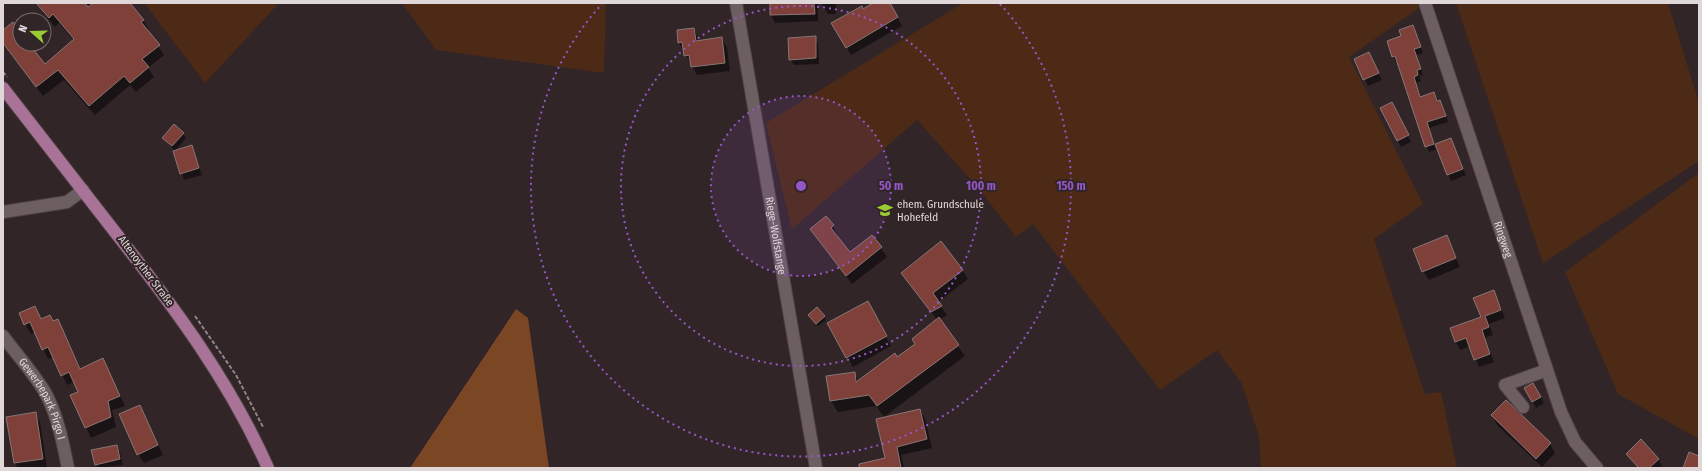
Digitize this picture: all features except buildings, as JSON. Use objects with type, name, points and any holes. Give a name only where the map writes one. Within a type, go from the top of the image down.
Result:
[{"type":"main road","name":"Altenoyther Straße","points":[[3,88],[159,288],[216,368],[253,433],[268,468]]},
{"type":"street","name":"Riege-Wolfstange","points":[[736,3],[816,468]]},
{"type":"street","name":"Ringweg","points":[[1425,3],[1561,412],[1575,442],[1597,468]]},
{"type":"street","points":[[3,212],[67,202],[83,190]]},
{"type":"street","name":"Gewerbepark Pirgo I","points":[[3,336],[45,393],[61,434],[68,468]]},
{"type":"street","points":[[1522,407],[1505,385],[1547,370]]},
{"type":"shaded area","points":[[279,3],[205,83],[145,4]]},
{"type":"shaded area","points":[[402,3],[606,3],[604,73],[436,50]]},
{"type":"shaded area","points":[[963,3],[1417,3],[1419,8],[1349,57],[1423,204],[1374,239],[1425,394],[1441,392],[1457,468],[1261,468],[1259,437],[1242,384],[1217,350],[1160,390],[1033,224],[1016,237],[980,190],[917,120],[792,229],[766,123]]},
{"type":"shaded area","points":[[1456,3],[1668,3],[1699,103],[1699,161],[1543,263]]},
{"type":"shaded area","points":[[1699,173],[1699,439],[1618,394],[1565,272]]},
{"type":"shaded area","points":[[516,309],[528,318],[549,468],[410,468]]},
{"type":"place","name":"ehem. Grundschule Hohefeld","points":[[885,210]]}]
